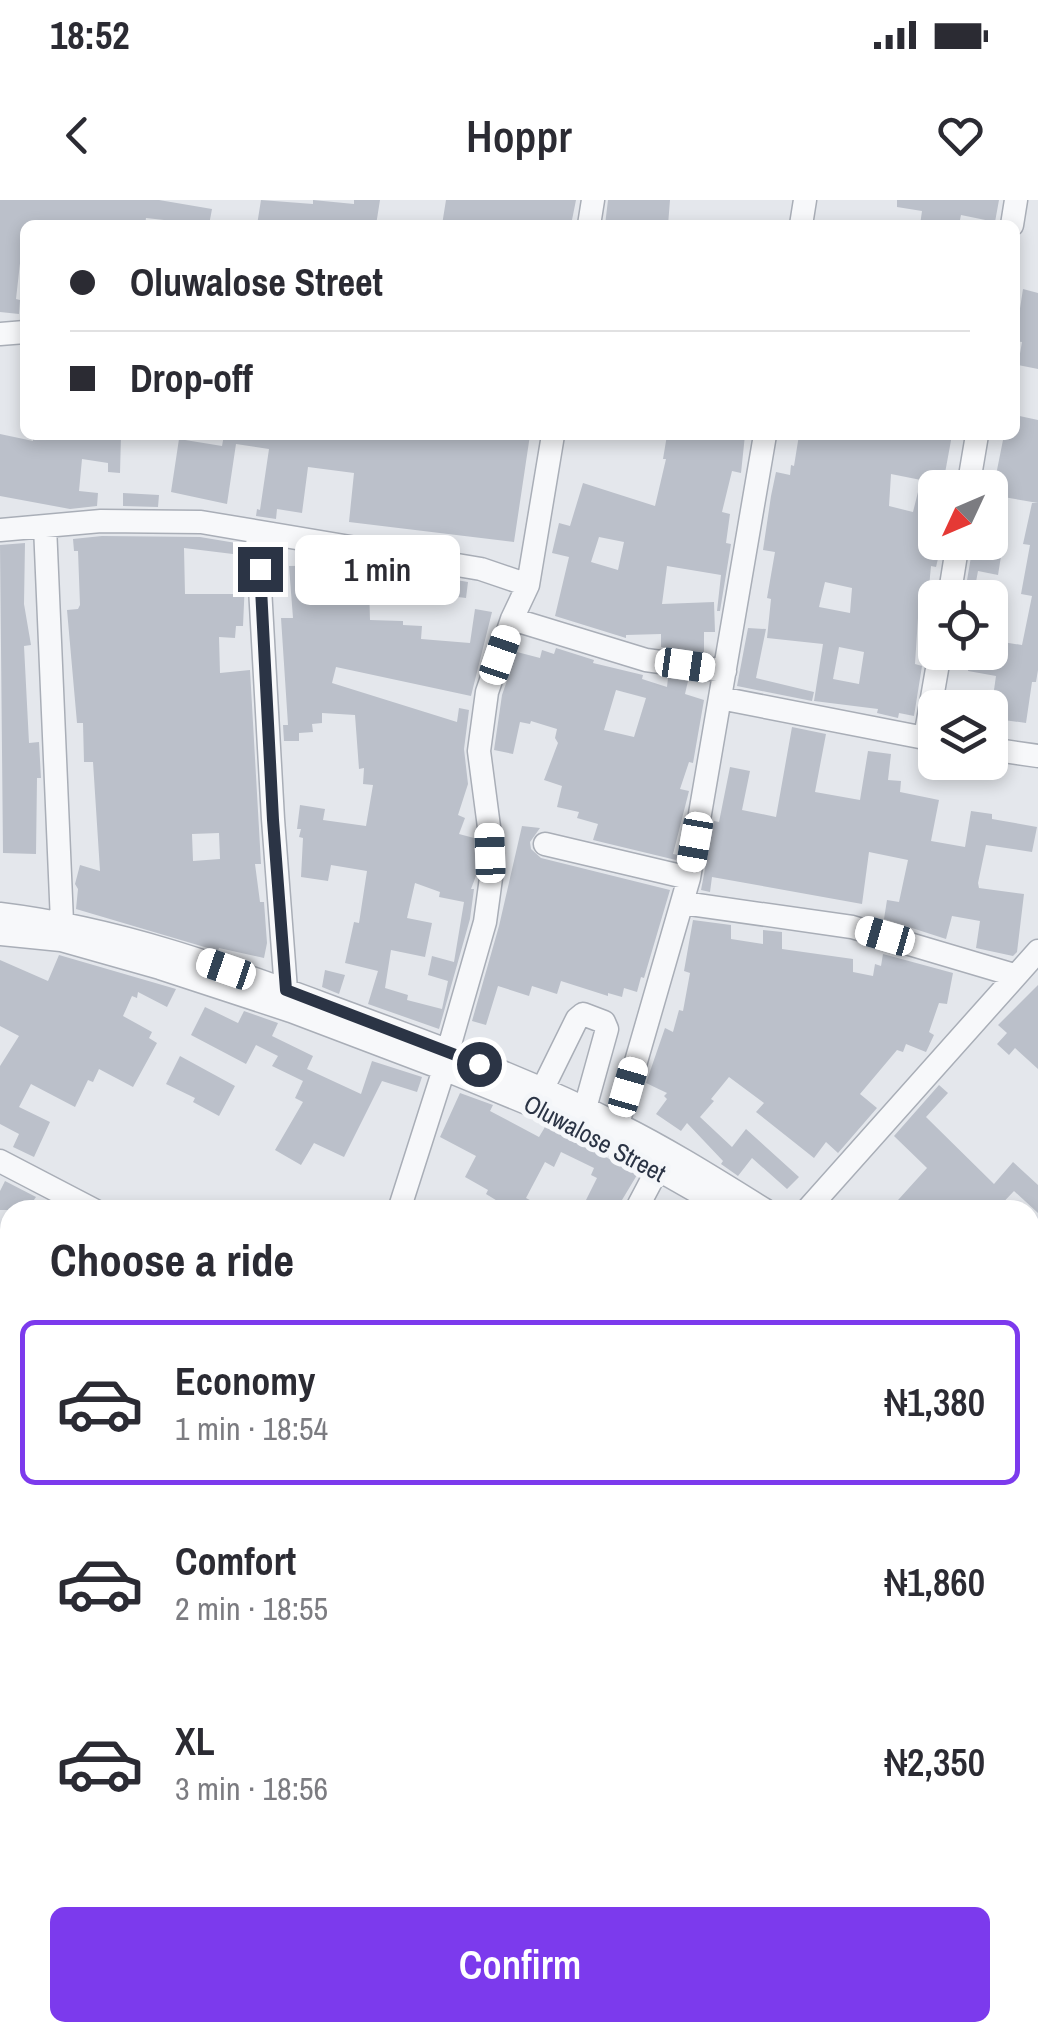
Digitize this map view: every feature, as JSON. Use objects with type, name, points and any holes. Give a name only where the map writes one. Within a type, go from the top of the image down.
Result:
[{"type":"street","points":[[402,1200],[485,922],[491,878],[479,751],[488,692],[512,619],[528,585],[553,440]]},
{"type":"street","points":[[618,1124],[683,903],[764,440]]},
{"type":"street","points":[[971,470],[975,440]]},
{"type":"street","points":[[0,530],[169,520],[481,569],[528,585]]},
{"type":"street","points":[[44,526],[62,922]]},
{"type":"street","points":[[258,534],[286,990]]},
{"type":"street","points":[[512,619],[646,660],[725,671]]},
{"type":"street","points":[[720,698],[918,737]]},
{"type":"street","points":[[1008,752],[1038,756]]},
{"type":"street","points":[[545,844],[688,878]]},
{"type":"street","points":[[683,903],[852,927],[1014,974]]},
{"type":"street","name":"Oluwalose Street","points":[[0,914],[62,922],[167,948],[286,990],[582,1117],[618,1124],[749,1200]]},
{"type":"street","name":"Oluwalose Street","points":[[0,934],[61,940],[446,1060],[546,1081],[582,1117],[657,1170],[711,1200]]},
{"type":"street","points":[[816,1200],[1038,951]]},
{"type":"street","points":[[582,1117],[607,1030],[604,1022],[583,1014],[576,1018],[546,1081],[590,1085]]},
{"type":"street","points":[[0,1161],[75,1200]]},
{"type":"street","points":[[641,1200],[657,1170]]},
{"type":"building","points":[[0,200],[159,200],[212,209],[210,220],[20,220],[16,299],[20,300],[19,314],[0,312]]},
{"type":"building","points":[[261,200],[354,204],[354,200],[380,200],[377,220],[258,220]]},
{"type":"building","points":[[446,200],[576,200],[572,220],[443,220]]},
{"type":"building","points":[[608,200],[670,200],[668,220],[606,220]]},
{"type":"building","points":[[897,200],[999,200],[995,220],[961,215],[960,220],[921,220],[922,211],[897,207]]},
{"type":"building","points":[[1023,289],[1038,293],[1038,369],[1020,365]]},
{"type":"building","points":[[1020,416],[1038,420],[1038,503],[1008,498],[1008,470],[997,470],[1003,440],[1020,440]]},
{"type":"building","points":[[0,434],[33,441],[121,440],[120,473],[108,472],[108,463],[82,459],[79,491],[98,493],[97,506],[70,509],[0,496]]},
{"type":"building","points":[[179,440],[222,446],[223,440],[529,440],[514,542],[349,522],[354,473],[308,467],[302,513],[277,509],[276,519],[256,516],[269,449],[236,444],[227,504],[171,492]]},
{"type":"building","points":[[666,440],[744,440],[741,473],[732,471],[722,512],[730,514],[726,543],[731,544],[720,611],[721,575],[667,566],[662,604],[714,602],[715,632],[704,632],[704,653],[661,647],[661,634],[626,638],[555,616],[569,557],[552,553],[559,523],[570,526],[583,483],[655,506],[666,459]],"holes":[[[599,537],[624,542],[618,570],[591,562]]]},
{"type":"building","points":[[798,440],[951,440],[946,470],[918,470],[918,479],[891,474],[889,506],[913,512],[918,492],[918,560],[938,560],[936,567],[931,566],[930,580],[918,580],[915,664],[921,670],[914,716],[899,713],[898,718],[877,713],[878,709],[814,701],[823,644],[767,638],[771,599],[767,598],[775,552],[763,550],[776,472],[790,475]],"holes":[[[825,582],[852,588],[850,613],[819,607]],[[839,647],[864,652],[859,684],[833,679]]]},
{"type":"building","points":[[123,493],[159,495],[158,507],[123,506]]},
{"type":"building","points":[[1032,503],[1038,503],[1038,670],[1036,682],[1032,682],[1026,723],[1008,720],[1008,690],[994,690],[996,676],[968,671],[1008,670],[1008,643],[1022,645],[1032,596],[1021,594],[1030,545],[1023,544]]},
{"type":"building","points":[[200,537],[242,544],[241,555],[184,548],[185,594],[239,594],[238,581],[245,581],[243,626],[236,626],[235,638],[219,637],[220,673],[250,670],[261,864],[255,864],[260,902],[264,902],[264,958],[219,948],[218,951],[76,909],[75,884],[80,865],[100,871],[93,762],[84,762],[83,723],[77,723],[67,610],[78,609],[80,605],[78,551],[74,551],[73,539]],"holes":[[[219,833],[220,859],[193,861],[192,834]]]},
{"type":"building","points":[[25,543],[24,604],[31,645],[24,646],[29,743],[39,742],[41,778],[37,778],[36,854],[3,853],[0,545]]},
{"type":"building","points":[[970,560],[1000,560],[998,575],[978,571],[976,580],[967,580]]},
{"type":"building","points":[[289,566],[372,566],[468,582],[466,598],[369,586],[370,620],[422,626],[421,639],[470,643],[475,609],[492,612],[471,696],[336,667],[332,683],[457,722],[459,708],[469,710],[464,749],[468,784],[458,815],[465,818],[459,834],[474,838],[476,876],[471,889],[470,919],[439,1029],[368,1004],[378,971],[345,963],[354,922],[359,923],[367,871],[331,865],[328,881],[301,877],[303,838],[299,837],[301,829],[297,829],[300,805],[325,809],[323,820],[366,826],[373,785],[363,784],[364,768],[359,769],[355,715],[322,713],[322,723],[312,724],[313,732],[299,733],[299,741],[284,741],[283,725],[288,725],[281,618],[293,618]],"holes":[[[415,883],[440,892],[439,897],[464,902],[454,962],[432,956],[428,975],[448,981],[442,1009],[407,1000],[408,995],[385,988],[391,950],[425,957],[432,923],[407,918]]]},
{"type":"building","points":[[748,628],[766,629],[756,678],[814,692],[812,701],[737,686]]},
{"type":"building","points":[[556,648],[594,660],[593,663],[643,675],[642,679],[667,687],[668,678],[688,681],[685,694],[704,700],[693,763],[689,762],[680,789],[689,791],[673,854],[678,855],[676,860],[593,840],[598,824],[577,818],[579,812],[557,807],[562,786],[544,780],[558,743],[557,729],[531,721],[520,722],[513,754],[494,750],[502,695],[517,652],[540,658],[542,650],[554,654]],"holes":[[[616,690],[646,698],[634,737],[604,730]]]},
{"type":"building","points":[[792,727],[826,734],[815,792],[860,800],[868,751],[891,754],[888,780],[901,781],[900,792],[939,800],[931,841],[965,847],[971,811],[1037,827],[1032,852],[986,845],[978,883],[979,888],[1024,894],[1017,952],[1013,956],[976,948],[980,921],[952,916],[946,939],[884,919],[887,900],[899,902],[908,860],[869,852],[862,904],[712,877],[710,892],[701,890],[714,821],[719,822],[730,767],[750,771],[742,810],[776,817]]},
{"type":"building","points":[[522,826],[540,828],[530,842],[531,849],[541,858],[670,890],[637,992],[624,988],[622,997],[608,996],[561,981],[557,994],[532,986],[529,996],[498,986],[486,1025],[472,1021]]},
{"type":"building","points":[[693,920],[731,925],[731,939],[763,944],[763,930],[782,932],[782,949],[853,959],[853,972],[873,976],[875,964],[881,966],[883,954],[953,973],[947,1004],[939,1003],[929,1032],[934,1035],[926,1052],[906,1044],[903,1052],[897,1050],[860,1094],[877,1108],[838,1153],[826,1142],[814,1158],[756,1112],[764,1103],[729,1077],[711,1099],[714,1101],[700,1117],[732,1147],[746,1129],[799,1177],[787,1189],[752,1158],[738,1176],[721,1164],[723,1161],[687,1123],[681,1131],[656,1114],[667,1093],[646,1083],[665,1028],[673,1032],[679,1010],[683,1011],[690,973],[684,971]]},
{"type":"building","points":[[59,955],[176,989],[167,1007],[138,992],[123,1016],[152,1032],[149,1038],[157,1043],[133,1087],[99,1069],[93,1082],[88,1080],[75,1107],[31,1084],[19,1107],[50,1122],[34,1157],[13,1147],[19,1134],[0,1124],[0,1066],[19,1036],[0,1026],[0,960],[48,981]]},
{"type":"building","points":[[325,970],[345,975],[339,994],[322,987]]},
{"type":"building","points":[[1038,985],[1038,1069],[1015,1048],[1009,1055],[997,1044],[1007,1033],[998,1025]]},
{"type":"building","points":[[205,1007],[238,1023],[244,1011],[278,1023],[272,1036],[313,1056],[307,1069],[361,1094],[372,1061],[422,1077],[417,1092],[382,1081],[344,1157],[314,1143],[301,1165],[275,1150],[303,1102],[295,1098],[303,1081],[272,1066],[278,1056],[256,1045],[246,1064],[191,1035]]},
{"type":"building","points":[[180,1056],[235,1086],[219,1116],[193,1102],[195,1098],[166,1084]]},
{"type":"building","points":[[939,1085],[948,1093],[926,1117],[994,1184],[1013,1162],[1038,1185],[1038,1200],[1024,1200],[1014,1191],[1005,1200],[898,1200],[927,1168],[894,1136]]},
{"type":"building","points":[[460,1093],[493,1105],[490,1111],[539,1137],[545,1127],[573,1138],[637,1175],[622,1200],[586,1200],[597,1178],[591,1175],[594,1168],[561,1152],[554,1167],[545,1162],[526,1198],[530,1200],[496,1200],[486,1194],[488,1190],[465,1177],[476,1156],[440,1137]]},
{"type":"building","points":[[5,1181],[36,1197],[0,1200]]},
{"type":"route","points":[[260,569],[286,990],[479,1064]]}]
